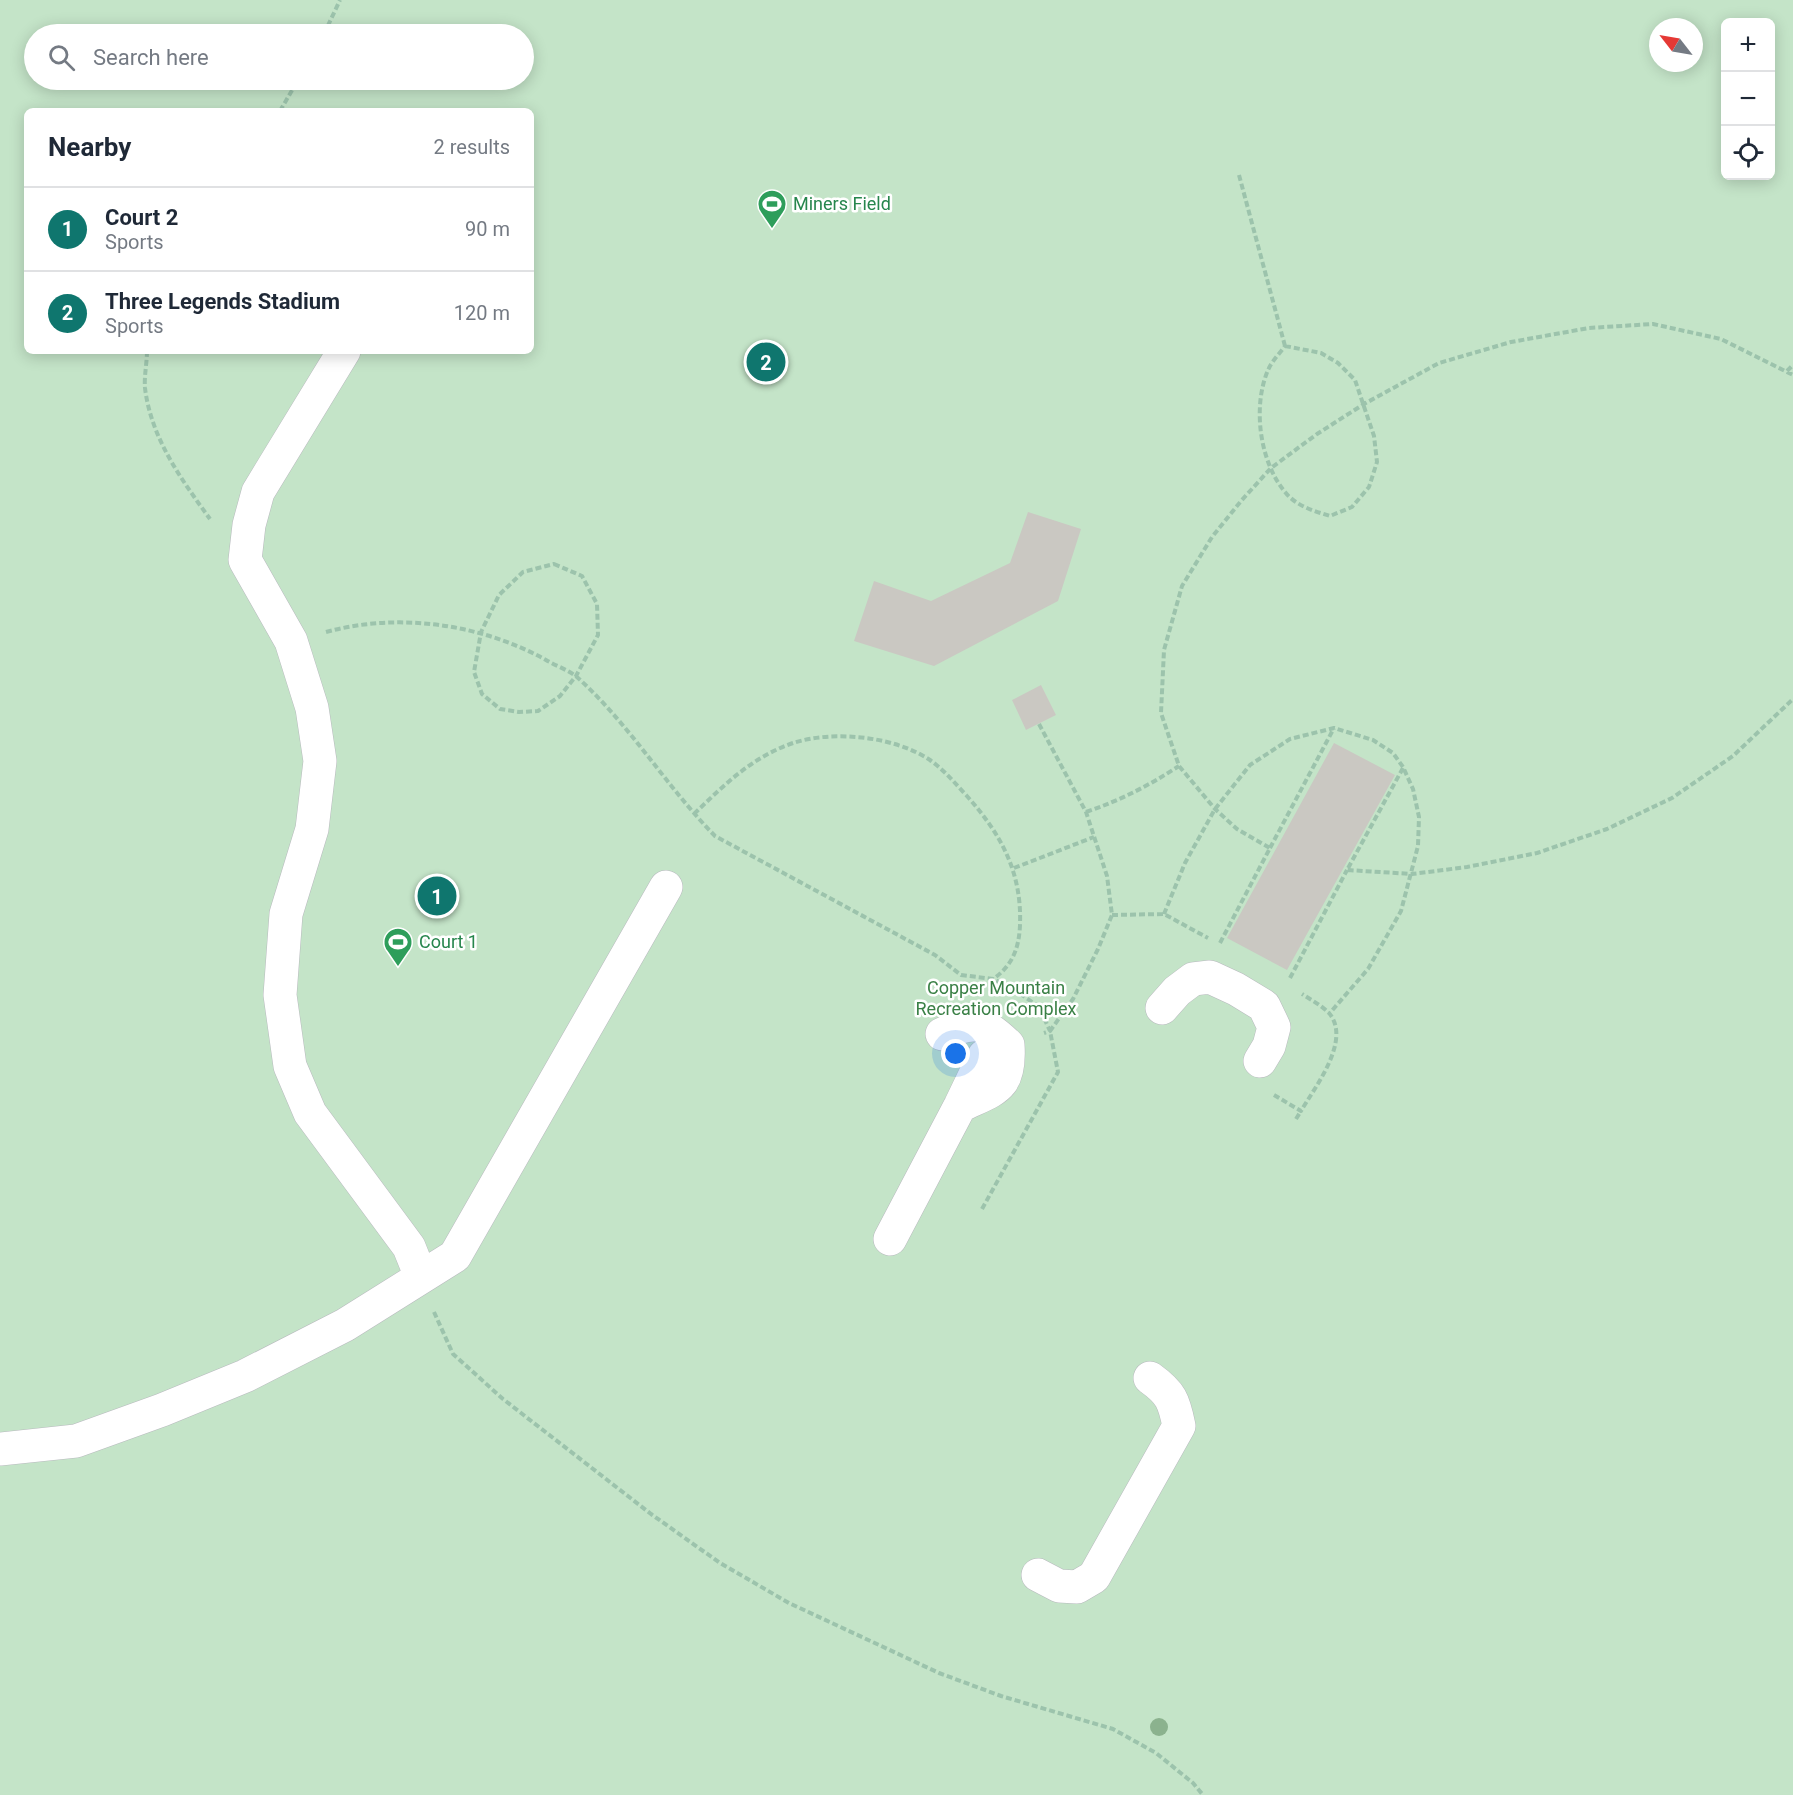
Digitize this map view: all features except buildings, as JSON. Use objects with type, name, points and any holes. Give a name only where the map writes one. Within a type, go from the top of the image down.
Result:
[{"type":"street","points":[[342,354],[258,492],[249,525],[246,560],[291,641],[312,708],[320,762],[312,829],[286,914],[280,995],[290,1066],[310,1113],[409,1247],[426,1291]]},
{"type":"street","points":[[0,1449],[76,1441],[162,1410],[245,1376],[345,1325],[426,1291],[455,1256],[666,887]]},
{"type":"street","points":[[1162,1008],[1177,991],[1193,979],[1210,977],[1236,989],[1264,1006],[1274,1027],[1269,1046],[1260,1061]]},
{"type":"street","points":[[890,1239],[960,1106],[1004,1082],[1008,1070],[996,1051],[996,1034],[982,1026],[960,1026],[942,1034]]},
{"type":"street","points":[[1038,1575],[1059,1586],[1077,1587],[1094,1577],[1179,1426],[1174,1403],[1166,1389],[1150,1378]]},
{"type":"path","points":[[329,24],[340,0]]},
{"type":"path","points":[[282,108],[292,90]]},
{"type":"path","points":[[1239,175],[1286,345]]},
{"type":"path","points":[[1270,848],[1237,829],[1215,809],[1179,766],[1161,712],[1164,650],[1182,586],[1212,537],[1271,468],[1317,434],[1364,404],[1439,363],[1511,342],[1588,328],[1653,324],[1721,339],[1793,375]]},
{"type":"path","points":[[1286,345],[1321,353],[1338,363],[1355,380],[1374,436],[1377,462],[1369,487],[1352,507],[1330,516],[1306,508],[1285,493],[1271,468],[1264,447],[1260,421],[1261,396],[1269,367],[1286,345]]},
{"type":"path","points":[[147,354],[145,387],[158,438],[184,484],[214,524],[246,560]]},
{"type":"path","points":[[1787,371],[1793,365]]},
{"type":"path","points":[[554,564],[582,576],[597,604],[598,635],[576,676],[561,696],[538,711],[519,712],[500,709],[482,694],[474,672],[481,632],[499,595],[524,572],[554,564]]},
{"type":"path","points":[[291,641],[345,627],[411,622],[481,632],[526,649],[576,676],[621,722],[694,814],[715,836],[935,955],[961,975],[993,980],[1015,990],[1039,1007],[1050,1031],[1058,1072],[982,1209]]},
{"type":"path","points":[[1347,870],[1412,874],[1467,867],[1537,854],[1607,829],[1672,798],[1733,756],[1793,699]]},
{"type":"path","points":[[996,1051],[1050,1031],[1072,999],[1098,949],[1112,915],[1107,876],[1086,812],[1039,724]]},
{"type":"path","points":[[1164,914],[1185,864],[1215,809],[1250,765],[1290,739],[1334,728],[1373,740],[1394,753],[1413,789],[1419,817],[1418,846],[1401,911],[1368,969],[1329,1014]]},
{"type":"path","points":[[1219,944],[1334,728]]},
{"type":"path","points":[[694,814],[734,775],[792,744],[819,737],[847,736],[879,741],[910,750],[928,759],[947,774],[995,830],[1014,868],[1021,908],[1020,935],[1011,964],[993,980]]},
{"type":"path","points":[[1086,812],[1118,801],[1179,766]]},
{"type":"path","points":[[1286,984],[1403,767]]},
{"type":"path","points":[[1014,868],[1094,837]]},
{"type":"path","points":[[1296,1119],[1301,1111]]},
{"type":"path","points":[[426,1291],[453,1354],[503,1399],[651,1514],[720,1563],[789,1603],[939,1673],[1001,1696],[1113,1729],[1156,1753],[1193,1783],[1203,1795]]},
{"type":"green space","name":"Copper Mountain Recreation Complex","points":[[0,0],[1793,0],[1793,1795],[0,1795]]},
{"type":"place","name":"Miners Field","points":[[772,230]]},
{"type":"place","name":"Three Legends Stadium","points":[[766,362]]},
{"type":"place","name":"Court 2","points":[[437,896]]},
{"type":"place","name":"Court 1","points":[[398,968]]}]
